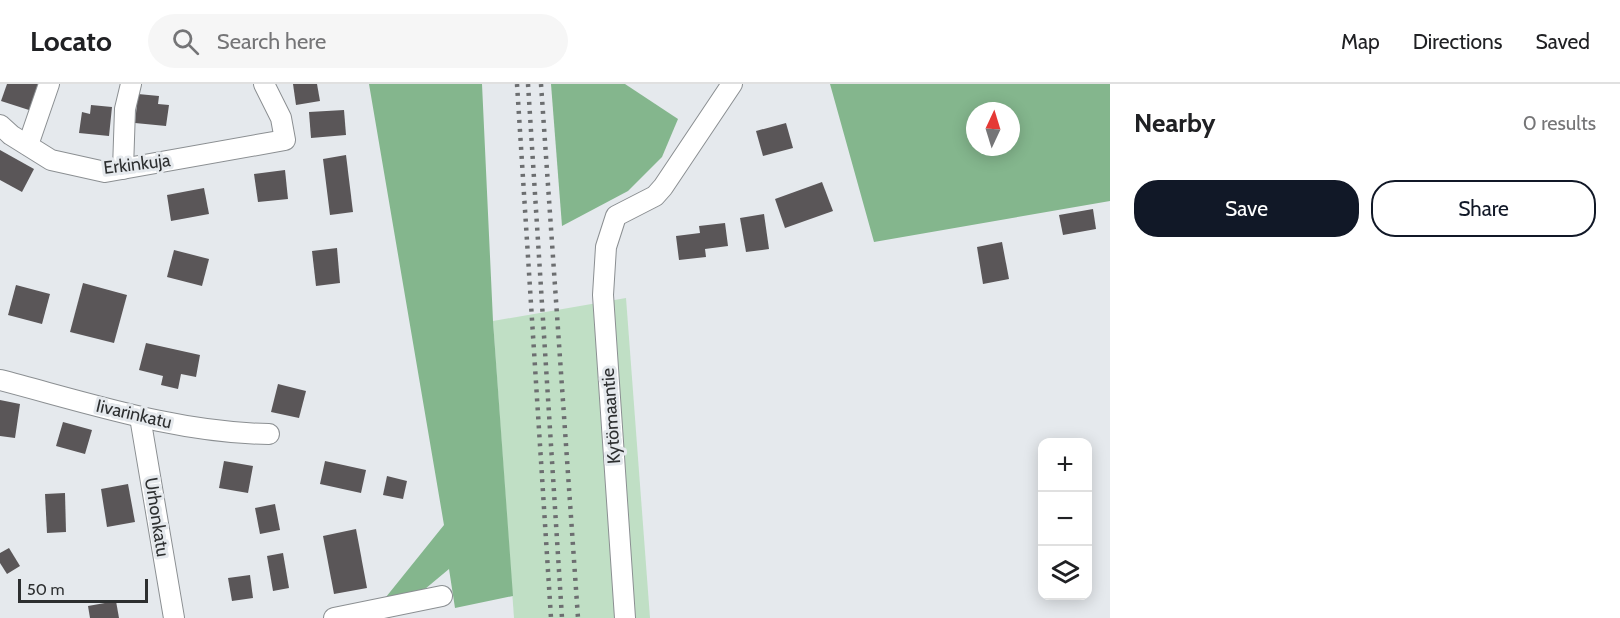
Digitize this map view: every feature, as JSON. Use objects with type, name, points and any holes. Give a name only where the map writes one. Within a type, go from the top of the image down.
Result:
[{"type":"street","points":[[28,146],[49,84]]},
{"type":"street","points":[[123,169],[125,109],[131,84]]},
{"type":"street","name":"Erkinkuja","points":[[0,125],[11,135],[51,160],[105,172],[285,140],[281,118],[264,84]]},
{"type":"street","name":"Kytömaantie","points":[[625,618],[603,295],[606,247],[616,216],[655,196],[663,187],[732,84]]},
{"type":"street","name":"Iivarinkatu","points":[[0,380],[140,417],[230,434],[269,434]]},
{"type":"street","name":"Urhonkatu","points":[[140,417],[174,618]]},
{"type":"street","points":[[334,618],[441,596]]},
{"type":"green space","points":[[369,84],[482,84],[493,321],[513,596],[455,608],[449,569],[425,589],[386,597],[444,525]]},
{"type":"green space","points":[[551,84],[625,84],[678,119],[662,157],[628,191],[562,226]]},
{"type":"green space","points":[[830,84],[1110,84],[1110,201],[874,242]]},
{"type":"green space","points":[[626,298],[650,618],[514,618],[493,321]]},
{"type":"building","points":[[7,84],[38,84],[29,110],[1,101]]},
{"type":"building","points":[[293,84],[317,84],[320,101],[296,105]]},
{"type":"building","points":[[138,94],[159,96],[158,104],[169,105],[166,126],[135,123]]},
{"type":"building","points":[[91,105],[112,107],[109,136],[79,133],[82,112],[90,114]]},
{"type":"building","points":[[344,110],[346,135],[311,138],[309,112]]},
{"type":"building","points":[[786,123],[793,148],[763,156],[756,131]]},
{"type":"building","points":[[0,150],[34,169],[22,192],[0,180]]},
{"type":"building","points":[[346,155],[353,212],[330,215],[323,159]]},
{"type":"building","points":[[285,170],[288,199],[258,202],[254,174]]},
{"type":"building","points":[[822,182],[833,211],[785,228],[775,199]]},
{"type":"building","points":[[204,188],[209,214],[171,221],[167,195]]},
{"type":"building","points":[[1093,209],[1096,229],[1063,235],[1059,215]]},
{"type":"building","points":[[764,214],[769,249],[746,252],[740,218]]},
{"type":"building","points":[[725,223],[728,246],[705,249],[706,257],[679,260],[676,236],[700,233],[699,226]]},
{"type":"building","points":[[1002,242],[1009,279],[983,284],[977,247]]},
{"type":"building","points":[[337,248],[340,283],[316,286],[312,251]]},
{"type":"building","points":[[174,250],[209,259],[202,286],[167,277]]},
{"type":"building","points":[[83,283],[127,295],[114,343],[70,332]]},
{"type":"building","points":[[16,285],[50,294],[42,324],[8,315]]},
{"type":"building","points":[[146,343],[200,355],[196,377],[181,374],[178,389],[161,385],[163,376],[139,370]]},
{"type":"building","points":[[278,384],[306,391],[299,418],[271,412]]},
{"type":"building","points":[[0,400],[20,404],[15,438],[0,436]]},
{"type":"building","points":[[63,422],[92,430],[85,454],[56,446]]},
{"type":"building","points":[[224,461],[253,466],[248,493],[219,488]]},
{"type":"building","points":[[325,461],[366,470],[361,493],[320,484]]},
{"type":"building","points":[[387,476],[407,481],[403,499],[383,495]]},
{"type":"building","points":[[128,484],[135,522],[107,527],[101,489]]},
{"type":"building","points":[[65,493],[66,532],[47,533],[45,494]]},
{"type":"building","points":[[275,504],[280,530],[260,534],[255,508]]},
{"type":"building","points":[[356,529],[367,588],[334,594],[323,536]]},
{"type":"building","points":[[9,548],[20,566],[7,574],[0,563],[0,553]]},
{"type":"building","points":[[283,553],[289,588],[273,591],[267,556]]},
{"type":"building","points":[[250,575],[253,598],[232,601],[228,578]]},
{"type":"building","points":[[116,601],[119,618],[90,618],[88,606]]},
{"type":"railway","points":[[517,84],[551,618]]},
{"type":"railway","points":[[528,84],[562,618]]},
{"type":"railway","points":[[541,84],[578,618]]}]
